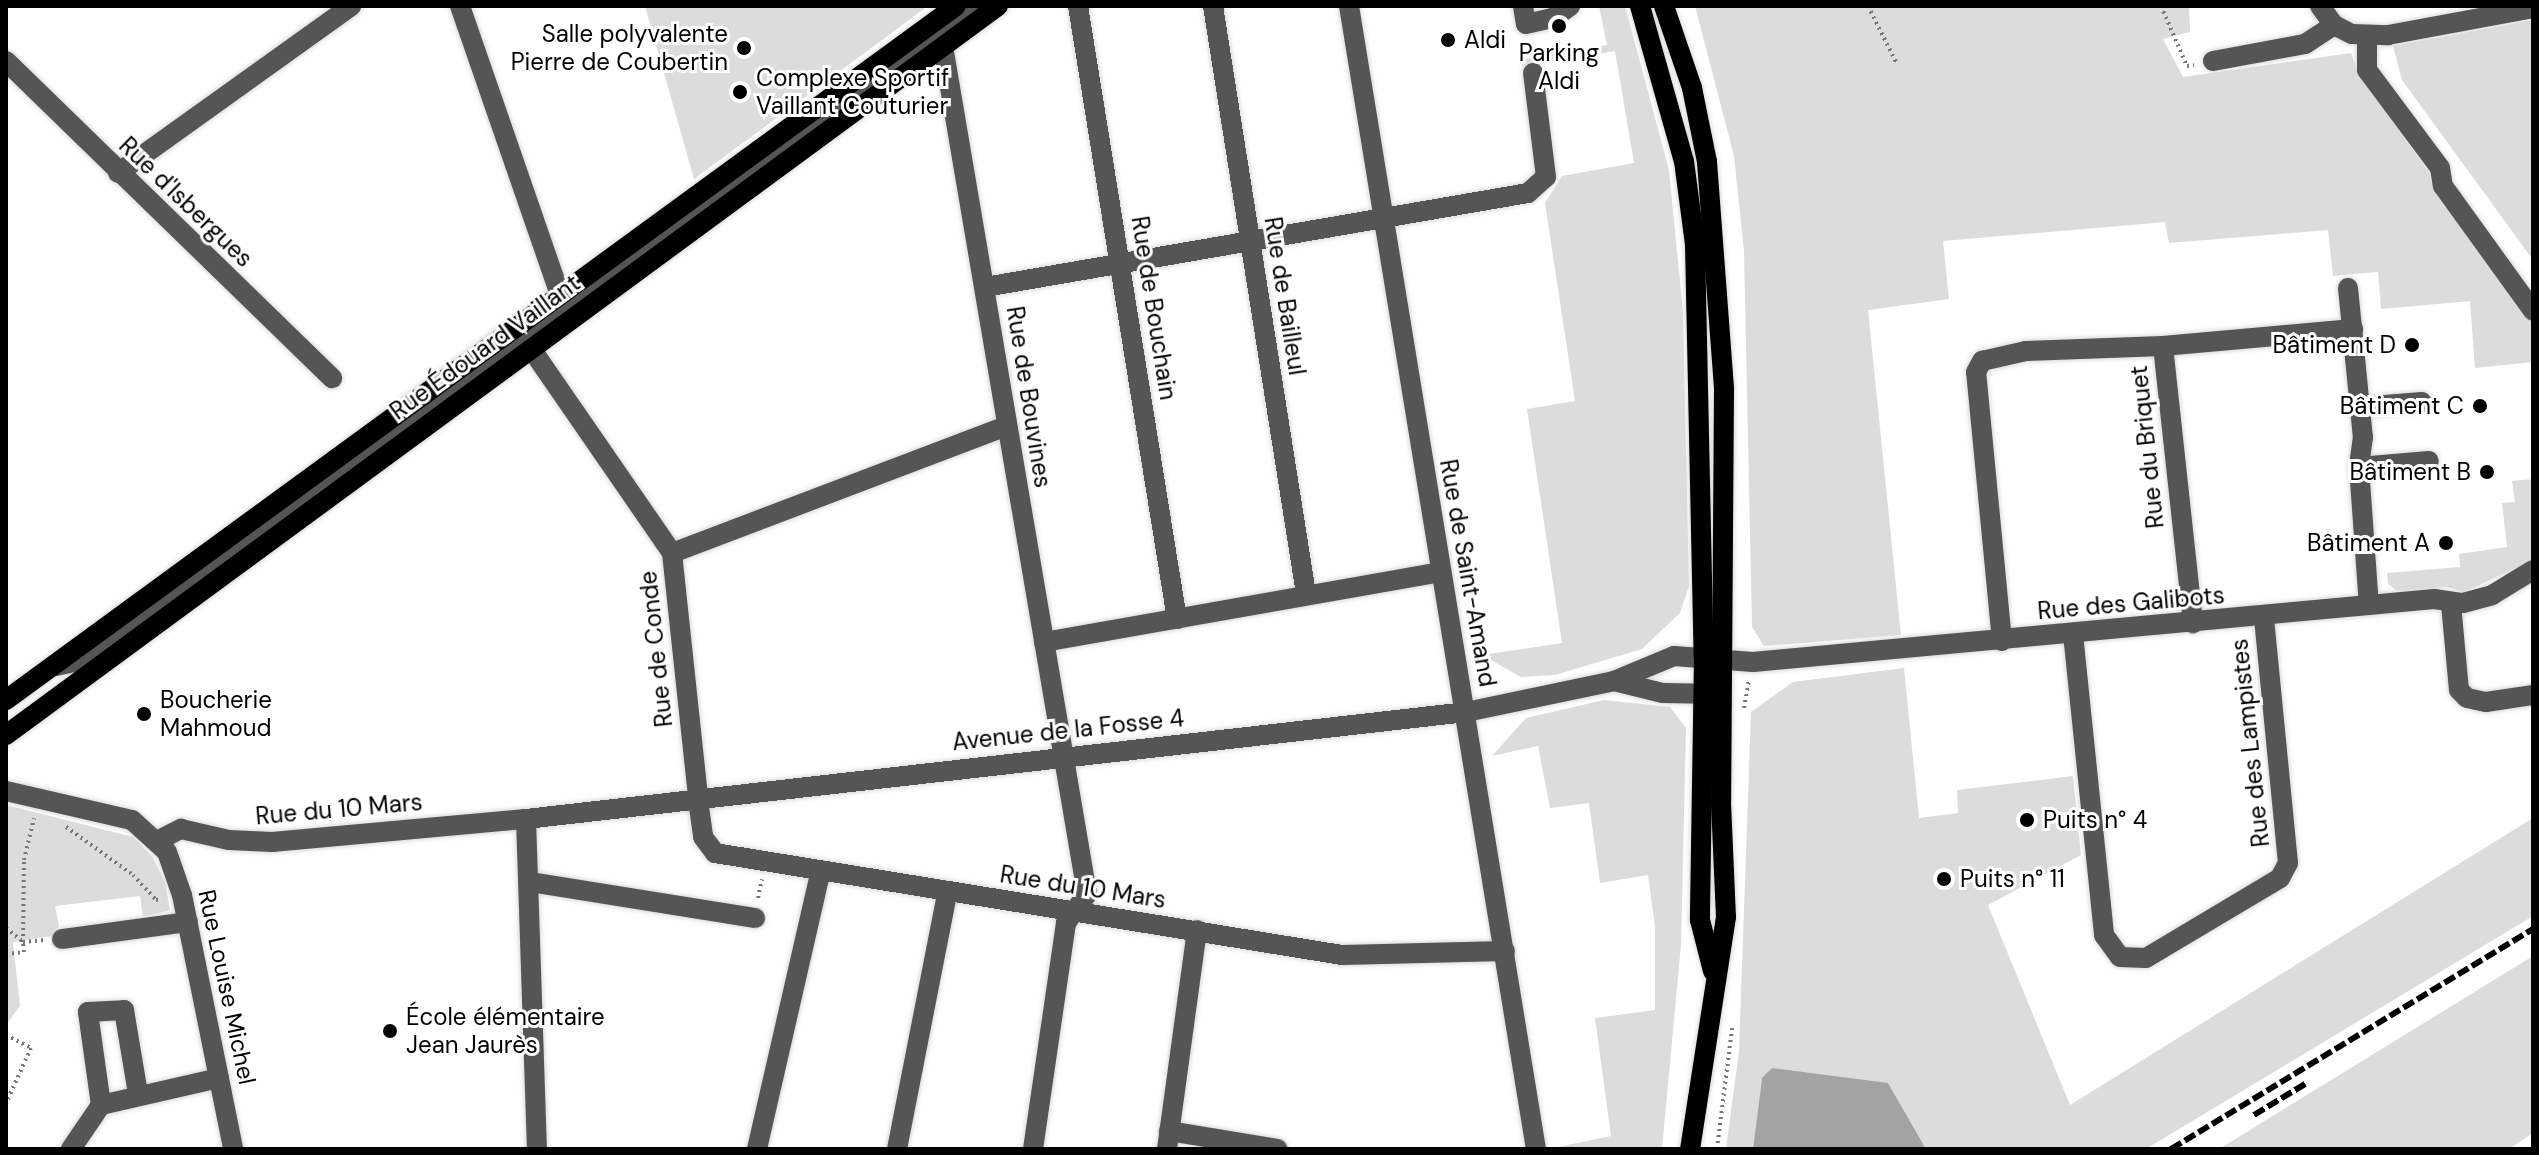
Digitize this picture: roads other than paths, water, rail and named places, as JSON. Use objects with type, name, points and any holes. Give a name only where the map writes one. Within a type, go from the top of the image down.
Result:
[{"type":"main road","name":"Rue Édouard Vaillant","points":[[6,700],[956,6]]},
{"type":"main road","name":"Rue Édouard Vaillant","points":[[6,735],[998,6]]},
{"type":"main road","points":[[1640,6],[1684,161],[1695,244],[1714,658]]},
{"type":"main road","points":[[1664,6],[1692,88],[1716,249],[1724,389],[1714,694],[1726,917],[1714,975],[1690,1149]]},
{"type":"street","points":[[118,173],[351,6]]},
{"type":"street","points":[[460,6],[561,297]]},
{"type":"street","points":[[56,666],[79,661],[140,618],[977,6]]},
{"type":"street","name":"Rue de Bouchain","points":[[1078,6],[1177,619]]},
{"type":"street","name":"Rue de Bailleul","points":[[1213,6],[1306,594]]},
{"type":"street","name":"Rue de Saint-Amand","points":[[1349,6],[1385,216],[1439,572],[1466,712],[1536,1149]]},
{"type":"street","points":[[1523,6],[1526,24],[1553,18],[1570,6]]},
{"type":"street","points":[[2320,6],[2334,25],[2367,36],[2533,8]]},
{"type":"street","points":[[2213,61],[2305,44],[2334,25]]},
{"type":"street","points":[[2367,36],[2367,70],[2440,168],[2443,186],[2533,311]]},
{"type":"street","name":"Rue de Bouvines","points":[[943,46],[1087,894],[1066,923],[1033,1149]]},
{"type":"street","name":"Rue d'Isbergues","points":[[6,61],[332,378]]},
{"type":"street","points":[[985,287],[1249,238],[1528,193],[1543,184],[1546,169],[1533,73]]},
{"type":"street","points":[[2348,288],[2360,407],[2359,467],[2369,605]]},
{"type":"street","points":[[2163,346],[2353,329]]},
{"type":"street","name":"Rue du Briquet","points":[[2002,641],[1976,372],[1991,356],[2163,346],[2193,623]]},
{"type":"street","name":"Rue de Conde","points":[[530,347],[672,553],[698,798]]},
{"type":"street","points":[[2360,407],[2422,402]]},
{"type":"street","points":[[672,553],[1007,426]]},
{"type":"street","points":[[2359,467],[2429,461]]},
{"type":"street","name":"Rue des Galibots","points":[[1714,658],[1753,662],[2434,599],[2451,604],[2492,595],[2533,570]]},
{"type":"street","points":[[1044,642],[1439,572]]},
{"type":"street","points":[[2451,604],[2459,690],[2467,698],[2486,702],[2533,695]]},
{"type":"street","name":"Rue des Lampistes","points":[[2073,634],[2104,935],[2120,957],[2146,958],[2280,878],[2288,863],[2264,617]]},
{"type":"street","name":"Avenue de la Fosse 4","points":[[526,819],[1466,712],[1614,681],[1674,656],[1714,658]]},
{"type":"street","name":"Avenue de la Fosse 4","points":[[1614,681],[1663,693],[1714,694]]},
{"type":"street","points":[[6,791],[132,820],[159,840]]},
{"type":"street","name":"Rue du 10 Mars","points":[[698,798],[707,847],[715,853],[1342,955],[1505,951]]},
{"type":"street","points":[[526,819],[537,1149]]},
{"type":"street","name":"Rue du 10 Mars","points":[[159,840],[181,829],[229,840],[272,842],[526,819]]},
{"type":"street","name":"Rue Louise Michel","points":[[159,840],[182,895],[233,1149]]},
{"type":"street","points":[[757,1149],[821,870]]},
{"type":"street","points":[[530,882],[755,918]]},
{"type":"street","points":[[897,1149],[947,893]]},
{"type":"street","points":[[62,939],[188,922]]},
{"type":"street","points":[[1197,930],[1168,1140],[1278,1149]]},
{"type":"street","points":[[101,1105],[88,1012],[124,1010],[138,1094]]},
{"type":"street","points":[[71,1149],[101,1105],[138,1094],[219,1078]]},
{"type":"railway","points":[[2171,1149],[2533,929]]},
{"type":"railway","points":[[2254,1115],[2305,1084]]},
{"type":"place","name":"Parking Aldi","points":[[1559,26]]},
{"type":"place","name":"Aldi","points":[[1448,40]]},
{"type":"place","name":"Salle polyvalente Pierre de Coubertin","points":[[744,48]]},
{"type":"place","name":"Complexe Sportif Vaillant Couturier","points":[[740,92]]},
{"type":"place","name":"Bâtiment D","points":[[2412,345]]},
{"type":"place","name":"Bâtiment C","points":[[2480,406]]},
{"type":"place","name":"Bâtiment B","points":[[2487,472]]},
{"type":"place","name":"Bâtiment A","points":[[2446,543]]},
{"type":"place","name":"Boucherie Mahmoud","points":[[144,714]]},
{"type":"place","name":"Puits n° 4","points":[[2027,820]]},
{"type":"place","name":"Puits n° 11","points":[[1944,879]]},
{"type":"place","name":"École élémentaire Jean Jaurès","points":[[390,1031]]}]
